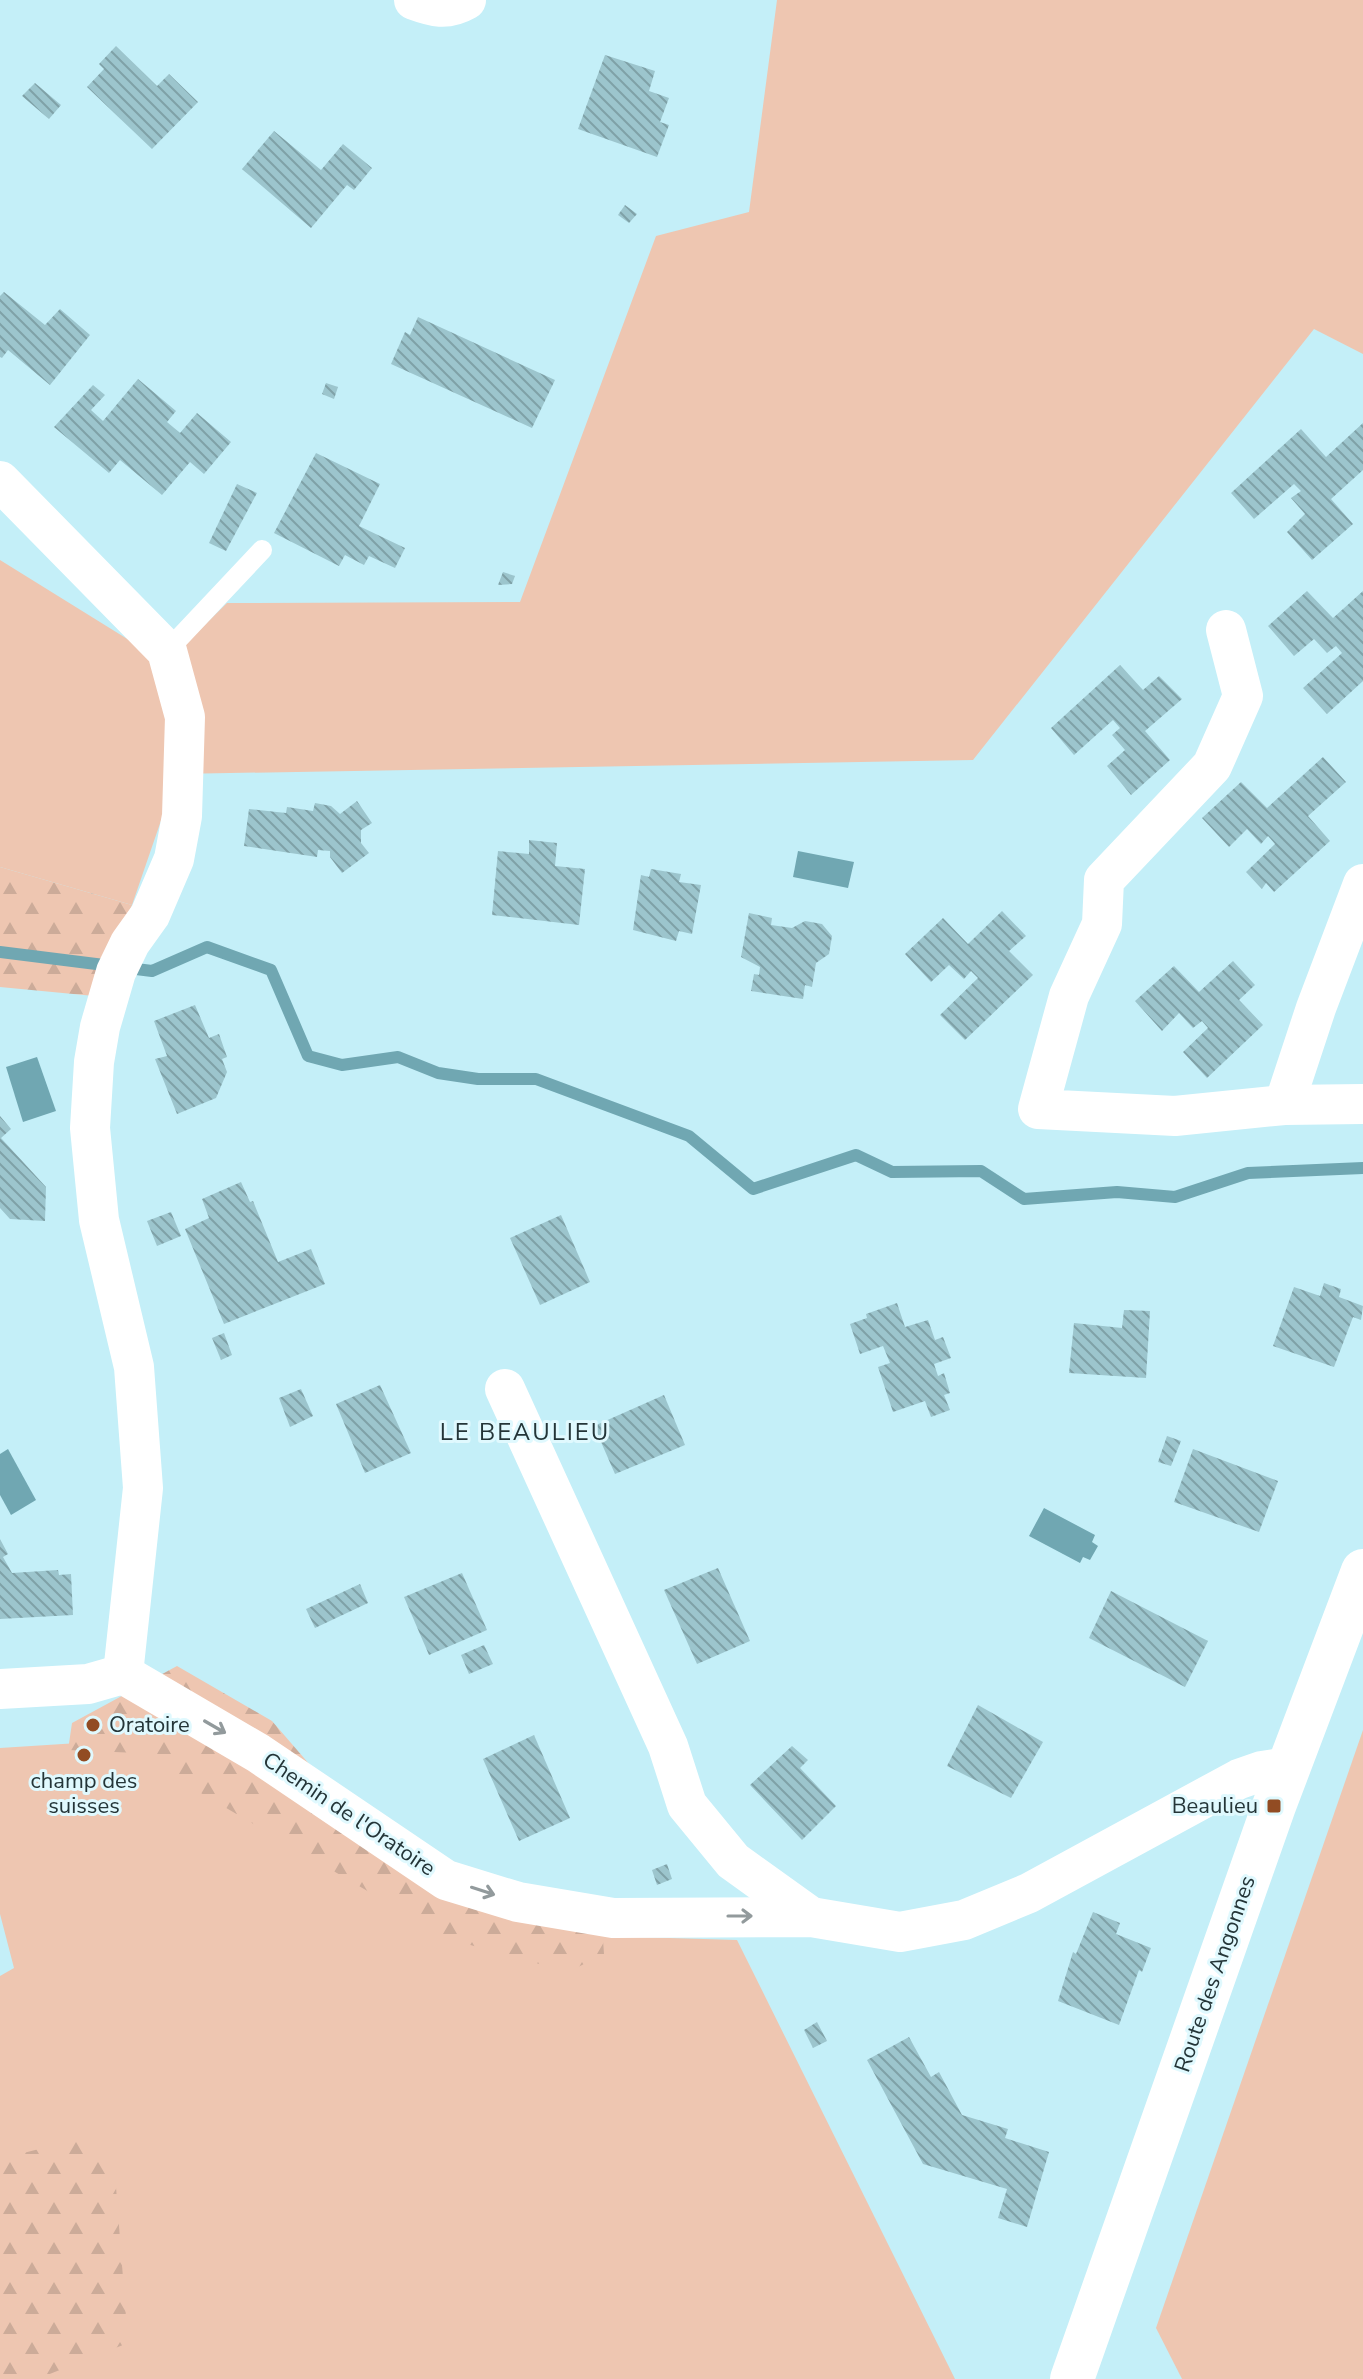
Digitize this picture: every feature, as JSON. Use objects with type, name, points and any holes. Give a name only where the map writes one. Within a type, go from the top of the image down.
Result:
[{"type":"street","points":[[414,0],[438,8],[466,0]]},
{"type":"street","points":[[0,481],[167,651],[185,717],[182,816],[174,859],[150,915],[123,958],[100,1027],[94,1062],[90,1128],[99,1220],[134,1367],[143,1488],[123,1674],[88,1684],[0,1689]]},
{"type":"street","points":[[1226,630],[1243,696],[1212,766],[1104,880],[1102,924],[1069,996],[1038,1109],[1175,1116],[1284,1105],[1363,1104]]},
{"type":"street","points":[[1284,1105],[1316,1008],[1363,884]]},
{"type":"street","name":"Chemin de l'Oratoire","points":[[505,1389],[668,1746],[687,1805],[733,1861],[811,1917]]},
{"type":"street","name":"Route des Angonnes","points":[[1072,2379],[1289,1767],[1363,1571]]},
{"type":"street","name":"Chemin de l'Oratoire","points":[[123,1674],[258,1753],[446,1880],[518,1902],[613,1918],[811,1917],[900,1932],[964,1920],[1029,1893],[1239,1779],[1262,1771],[1289,1767]]},
{"type":"lane","points":[[167,651],[262,550]]},
{"type":"green space","points":[[777,0],[1363,0],[1363,354],[1314,329],[973,760],[177,774],[132,905],[0,867],[0,560],[166,663],[227,603],[520,602],[656,236],[749,212]]},
{"type":"green space","points":[[0,867],[132,905],[94,996],[0,987]]},
{"type":"green space","points":[[177,1666],[272,1721],[380,1846],[602,1925],[604,1954],[568,1972],[449,1939],[138,1753],[68,1750],[72,1723]]},
{"type":"green space","points":[[1363,1730],[1363,2379],[1182,2379],[1156,2328]]},
{"type":"green space","points":[[141,1739],[536,1934],[737,1940],[955,2379],[0,2379],[0,1976],[14,1968],[0,1914],[0,1748]]},
{"type":"green space","points":[[90,2136],[116,2187],[128,2343],[37,2379],[6,2379],[0,2369],[0,2159]]},
{"type":"water","points":[[798,851],[854,862],[848,888],[793,877]]},
{"type":"water","points":[[37,1057],[56,1111],[23,1122],[6,1067]]},
{"type":"water","points":[[8,1449],[36,1500],[11,1515],[0,1495],[0,1454]]},
{"type":"water","points":[[1044,1508],[1095,1535],[1092,1542],[1098,1546],[1090,1560],[1083,1557],[1080,1563],[1029,1536]]},
{"type":"building","points":[[116,46],[157,86],[169,74],[198,102],[152,149],[87,87],[104,69],[99,64]]},
{"type":"building","points":[[605,55],[655,71],[649,91],[669,98],[660,122],[669,125],[657,157],[578,129]]},
{"type":"building","points":[[35,83],[61,105],[49,119],[22,96]]},
{"type":"building","points":[[274,131],[321,170],[343,144],[372,168],[354,190],[347,185],[311,228],[242,169]]},
{"type":"building","points":[[625,205],[637,214],[629,223],[618,215]]},
{"type":"building","points":[[4,292],[45,325],[60,309],[90,335],[50,385],[8,350],[0,357],[0,296]]},
{"type":"building","points":[[418,317],[555,380],[532,428],[391,364],[405,332],[410,335]]},
{"type":"building","points":[[138,379],[176,411],[167,422],[180,433],[197,413],[231,442],[204,474],[190,462],[162,495],[120,460],[109,473],[54,427],[93,385],[105,395],[91,410],[103,421]]},
{"type":"building","points":[[326,383],[338,387],[334,399],[322,394]]},
{"type":"building","points":[[1363,423],[1363,470],[1331,499],[1353,524],[1312,560],[1287,532],[1305,514],[1291,498],[1301,491],[1294,484],[1254,519],[1231,493],[1301,429],[1326,457]]},
{"type":"building","points":[[316,453],[380,484],[359,526],[405,548],[395,568],[369,556],[364,565],[345,555],[339,566],[274,533]]},
{"type":"building","points":[[237,484],[257,493],[226,551],[209,543]]},
{"type":"building","points":[[503,572],[515,576],[512,584],[498,585]]},
{"type":"building","points":[[1307,591],[1333,618],[1363,591],[1363,681],[1327,714],[1303,688],[1342,653],[1336,646],[1327,653],[1314,639],[1294,656],[1268,626]]},
{"type":"building","points":[[1120,665],[1143,690],[1159,676],[1182,699],[1145,731],[1170,760],[1131,795],[1107,766],[1125,750],[1112,735],[1120,728],[1113,720],[1074,755],[1051,728]]},
{"type":"building","points":[[1323,757],[1346,782],[1308,816],[1330,841],[1274,892],[1266,883],[1262,889],[1246,872],[1275,844],[1268,836],[1261,844],[1247,829],[1229,847],[1202,818],[1241,782],[1267,808]]},
{"type":"building","points":[[357,801],[372,823],[361,830],[361,843],[369,853],[342,873],[330,857],[330,851],[318,850],[317,857],[244,846],[249,809],[286,813],[287,807],[313,811],[315,803],[331,806],[340,814]]},
{"type":"building","points":[[529,840],[557,843],[555,866],[585,869],[579,925],[492,915],[498,851],[529,854]]},
{"type":"building","points":[[651,869],[681,874],[679,882],[701,885],[692,934],[679,931],[676,941],[633,930],[641,875],[649,877]]},
{"type":"building","points":[[1002,911],[1026,936],[1009,951],[1033,975],[965,1040],[940,1015],[978,978],[971,971],[964,979],[949,965],[931,982],[905,954],[943,918],[968,944]]},
{"type":"building","points":[[749,913],[772,918],[771,925],[792,928],[805,921],[822,924],[832,936],[829,954],[816,963],[812,987],[805,985],[803,999],[751,991],[754,974],[759,975],[760,967],[741,957]]},
{"type":"building","points":[[1233,961],[1255,985],[1239,1000],[1263,1025],[1207,1078],[1183,1052],[1208,1028],[1202,1021],[1193,1028],[1179,1013],[1162,1031],[1135,1001],[1174,966],[1199,992]]},
{"type":"building","points":[[195,1005],[209,1038],[219,1034],[227,1057],[222,1059],[227,1072],[216,1098],[177,1114],[155,1059],[167,1056],[154,1021]]},
{"type":"building","points":[[0,1116],[11,1129],[1,1138],[46,1187],[45,1221],[10,1219],[0,1208]]},
{"type":"building","points":[[241,1182],[250,1202],[253,1201],[278,1262],[311,1249],[325,1284],[224,1324],[185,1229],[209,1218],[202,1199]]},
{"type":"building","points":[[171,1212],[181,1236],[157,1246],[147,1221]]},
{"type":"building","points":[[561,1215],[590,1282],[540,1305],[510,1238]]},
{"type":"building","points":[[1324,1283],[1341,1289],[1339,1297],[1363,1306],[1361,1320],[1353,1317],[1334,1367],[1273,1346],[1294,1287],[1320,1296]]},
{"type":"building","points":[[897,1303],[905,1327],[928,1320],[935,1340],[943,1337],[951,1358],[934,1364],[938,1376],[944,1373],[950,1393],[944,1395],[950,1410],[931,1417],[925,1401],[893,1412],[878,1367],[890,1363],[883,1346],[860,1354],[850,1324],[867,1318],[866,1314]]},
{"type":"building","points":[[1124,1310],[1150,1311],[1146,1378],[1069,1373],[1074,1323],[1122,1328]]},
{"type":"building","points":[[224,1333],[232,1355],[221,1360],[212,1338]]},
{"type":"building","points":[[380,1385],[411,1453],[365,1473],[336,1404]]},
{"type":"building","points":[[301,1389],[313,1416],[290,1427],[279,1398]]},
{"type":"building","points":[[664,1395],[685,1445],[615,1474],[594,1426]]},
{"type":"building","points":[[1167,1436],[1181,1441],[1171,1466],[1158,1462]]},
{"type":"building","points":[[1193,1449],[1278,1481],[1259,1532],[1174,1502]]},
{"type":"building","points":[[0,1539],[8,1554],[3,1557],[12,1573],[58,1570],[59,1575],[71,1574],[73,1615],[0,1619]]},
{"type":"building","points":[[718,1568],[750,1641],[697,1664],[664,1590]]},
{"type":"building","points":[[462,1573],[487,1630],[429,1655],[404,1597]]},
{"type":"building","points":[[360,1584],[368,1603],[315,1628],[306,1609]]},
{"type":"building","points":[[1111,1591],[1208,1641],[1185,1687],[1089,1638]]},
{"type":"building","points":[[484,1645],[493,1664],[469,1674],[461,1655]]},
{"type":"building","points":[[978,1705],[1043,1742],[1011,1798],[947,1766]]},
{"type":"building","points":[[534,1735],[570,1818],[519,1841],[483,1759]]},
{"type":"building","points":[[792,1746],[808,1760],[800,1768],[836,1806],[802,1840],[750,1785]]},
{"type":"building","points":[[667,1864],[672,1879],[657,1885],[652,1870]]},
{"type":"building","points":[[1093,1912],[1120,1923],[1116,1934],[1151,1948],[1142,1972],[1139,1970],[1119,2025],[1058,2001],[1073,1952],[1076,1954]]},
{"type":"building","points":[[817,2022],[827,2041],[813,2048],[804,2030]]},
{"type":"building","points":[[909,2037],[931,2077],[939,2072],[962,2115],[1008,2129],[1005,2138],[1049,2152],[1027,2227],[998,2218],[1007,2189],[923,2164],[867,2060]]},
{"type":"waterway","points":[[0,952],[152,971],[207,947],[271,970],[308,1056],[342,1065],[398,1057],[438,1073],[478,1079],[536,1079],[689,1136],[753,1189],[856,1155],[892,1172],[981,1171],[1024,1199],[1117,1192],[1175,1197],[1248,1173],[1363,1168]]},
{"type":"place","name":"Oratoire","points":[[93,1725]]},
{"type":"place","name":"champ des suisses","points":[[84,1755]]},
{"type":"place","name":"Beaulieu","points":[[1274,1806]]},
{"type":"district","name":"LE BEAULIEU","points":[[525,1432]]}]
